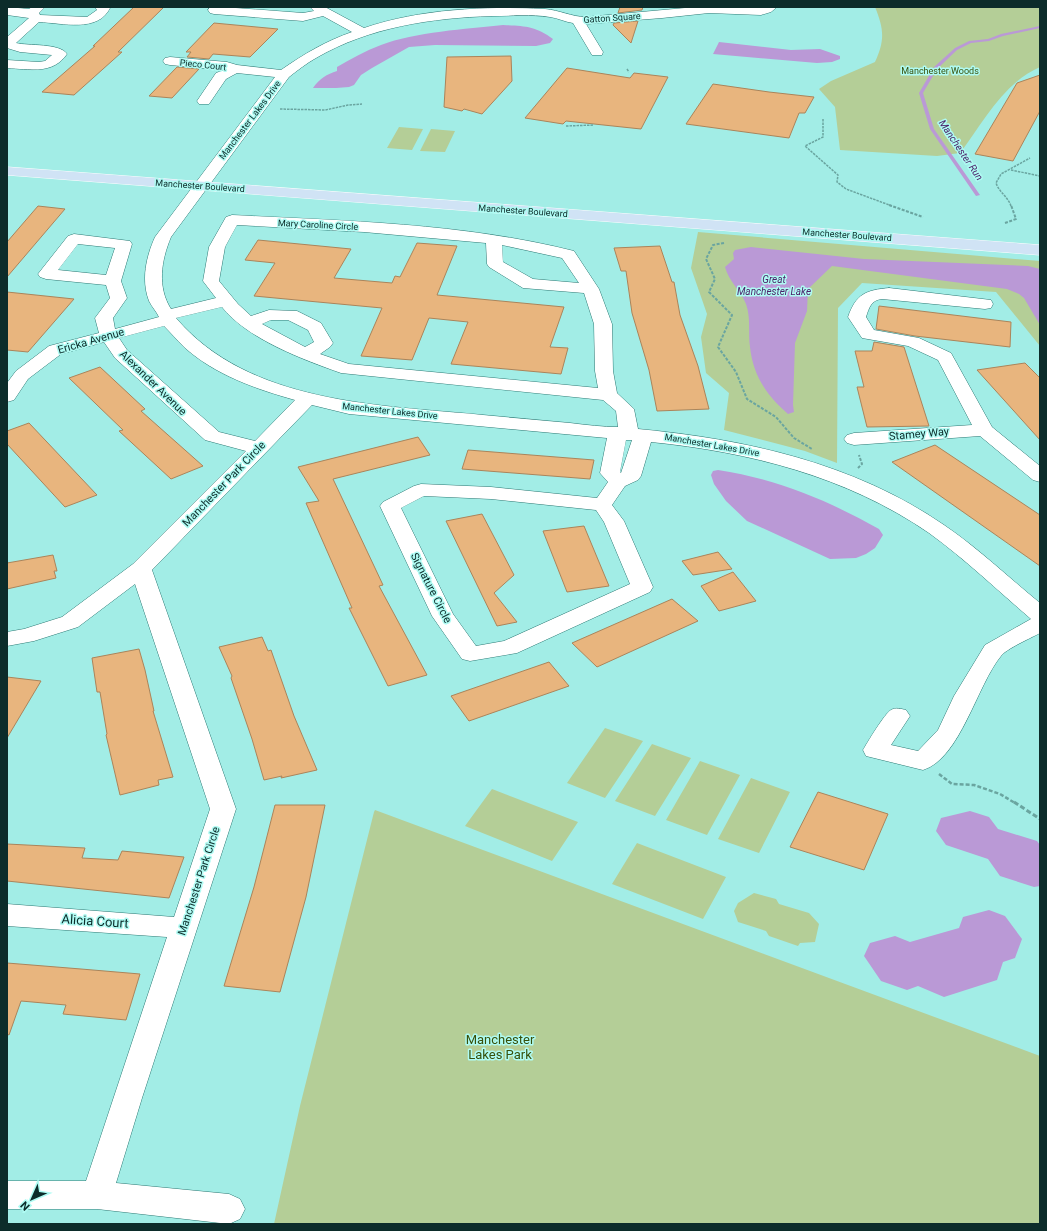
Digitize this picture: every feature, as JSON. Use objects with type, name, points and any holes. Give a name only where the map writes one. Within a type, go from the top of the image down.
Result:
[{"type":"main road","name":"Manchester Boulevard","points":[[117,165],[205,179],[1040,250]]},
{"type":"main road","name":"Manchester Boulevard","points":[[7,171],[205,179],[882,223]]},
{"type":"street","points":[[7,11],[89,20],[101,14],[104,8],[101,7]]},
{"type":"street","name":"Gatton Square","points":[[578,21],[668,10],[714,9],[762,12],[771,7]]},
{"type":"street","points":[[214,10],[302,17],[321,10],[363,33]]},
{"type":"street","name":"Manchester Lakes Drive","points":[[578,21],[547,13],[481,10],[422,19],[363,33],[324,48],[310,55],[284,74],[205,179],[163,237],[157,249],[154,262],[154,288],[158,301],[169,320],[191,344],[212,359],[238,373],[307,399],[349,408],[630,434],[721,445],[803,465],[867,490],[921,519],[946,536],[1040,615]]},
{"type":"street","points":[[7,64],[39,66],[50,64],[60,54],[53,50],[14,47],[7,44],[36,13]]},
{"type":"street","points":[[578,21],[597,52]]},
{"type":"street","name":"Pieco Court","points":[[170,61],[227,66],[235,69],[284,74]]},
{"type":"street","name":"Pieco Court","points":[[204,101],[221,76],[235,69]]},
{"type":"street","name":"Mary Caroline Circle","points":[[232,220],[364,227],[494,239],[568,254],[591,289],[603,324],[604,371],[608,395],[347,369],[306,355],[248,323],[229,305],[211,281],[217,247],[232,220]]},
{"type":"street","points":[[494,239],[495,264],[529,284],[591,289]]},
{"type":"street","name":"Alexander Avenue","points":[[113,281],[119,298],[104,318],[108,335],[122,354],[187,415],[212,436],[258,448]]},
{"type":"street","points":[[985,304],[889,293],[874,294],[861,304],[858,317],[868,334],[913,342],[945,358],[984,430],[1040,476]]},
{"type":"street","points":[[169,320],[229,305]]},
{"type":"street","points":[[248,323],[269,315],[291,315],[315,327],[324,343],[306,355]]},
{"type":"street","name":"Ericka Avenue","points":[[7,396],[14,374],[55,350],[169,320]]},
{"type":"street","points":[[602,506],[618,482],[631,476],[630,434],[625,409],[608,395]]},
{"type":"street","name":"Manchester Park Circle","points":[[7,639],[26,636],[70,622],[141,569],[307,399]]},
{"type":"street","name":"Stamey Way","points":[[854,439],[984,430]]},
{"type":"street","name":"Signature Circle","points":[[421,490],[491,493],[602,506],[614,521],[642,587],[509,648],[470,654],[443,616],[390,506],[421,490]]},
{"type":"street","name":"Manchester Park Circle","points":[[96,1195],[223,809],[141,569]]},
{"type":"street","points":[[898,716],[875,750],[923,761],[948,734],[966,696],[993,650],[1040,623]]},
{"type":"street","name":"Alicia Court","points":[[7,915],[184,928]]},
{"type":"street","points":[[7,1195],[96,1195],[230,1209]]},
{"type":"path","points":[[276,109],[326,110],[348,105],[362,104]]},
{"type":"path","points":[[823,119],[823,137],[805,146],[832,168],[838,175],[837,182],[846,189],[923,217]]},
{"type":"path","points":[[566,126],[594,125]]},
{"type":"path","points":[[1005,223],[1016,219],[1009,200],[998,189],[996,183],[1002,174],[1030,158]]},
{"type":"path","points":[[1010,170],[1040,176]]},
{"type":"path","points":[[728,242],[713,245],[706,259],[715,279],[709,292],[732,315],[718,347],[736,372],[747,398],[776,417],[794,438],[814,450],[803,465]]},
{"type":"path","points":[[845,481],[862,464],[854,439]]},
{"type":"path","points":[[923,761],[952,784],[974,785],[1000,794],[1040,819]]},
{"type":"green space","name":"Manchester Woods","points":[[875,7],[1040,7],[1040,67],[1027,74],[1004,93],[960,153],[937,156],[840,150],[835,107],[819,89],[831,81],[875,62],[882,41],[882,28]]},
{"type":"green space","points":[[399,127],[423,129],[412,150],[387,148]]},
{"type":"green space","points":[[431,129],[455,131],[445,152],[420,151]]},
{"type":"green space","points":[[698,232],[1040,261],[1040,346],[996,292],[862,283],[838,308],[837,463],[805,451],[724,430],[729,393],[706,373],[701,337],[707,314],[691,268]]},
{"type":"green space","points":[[605,728],[643,741],[605,798],[567,783]]},
{"type":"green space","points":[[652,744],[691,758],[655,816],[615,801]]},
{"type":"green space","points":[[700,761],[740,775],[707,835],[666,820]]},
{"type":"green space","points":[[751,778],[790,792],[759,853],[718,839]]},
{"type":"green space","points":[[492,789],[578,822],[552,861],[465,826]]},
{"type":"green space","name":"Manchester Lakes Park","points":[[375,810],[1040,1056],[1040,1224],[274,1224],[300,1106]]},
{"type":"green space","points":[[637,843],[726,877],[703,919],[612,884]]},
{"type":"green space","points":[[754,893],[776,899],[779,904],[809,913],[819,924],[815,942],[800,943],[798,946],[769,936],[766,931],[738,922],[734,911],[738,903]]},
{"type":"water","points":[[503,25],[535,29],[553,39],[550,43],[536,46],[435,45],[409,47],[361,75],[354,85],[336,88],[313,88],[324,77],[337,71],[337,67],[364,52],[381,45],[425,34]]},
{"type":"water","points":[[719,42],[791,50],[820,49],[840,56],[840,59],[832,62],[817,63],[713,54]]},
{"type":"water","name":"Great Manchester Lake","points":[[751,247],[864,259],[1028,266],[1040,269],[1040,325],[1024,298],[1007,289],[832,266],[808,289],[807,311],[795,343],[794,412],[788,414],[767,392],[754,367],[749,341],[746,304],[729,277],[725,267],[734,259],[733,253],[735,250]]},
{"type":"water","points":[[718,470],[761,479],[801,492],[860,519],[879,529],[883,535],[875,548],[866,554],[856,558],[830,559],[747,521],[726,501],[714,484],[711,475],[713,471]]},
{"type":"water","points":[[970,811],[989,817],[998,829],[1037,841],[1040,845],[1040,886],[1034,887],[1000,876],[988,859],[946,845],[936,831],[941,818]]},
{"type":"water","points":[[989,910],[1005,916],[1022,939],[1015,958],[1003,962],[997,980],[944,997],[918,986],[907,990],[881,981],[864,956],[870,943],[895,936],[910,942],[959,928],[963,917]]},
{"type":"building","points":[[134,7],[164,7],[118,52],[122,52],[74,95],[42,92],[95,46],[93,46]]},
{"type":"building","points":[[620,7],[643,7],[642,10],[618,13]]},
{"type":"building","points":[[638,21],[631,43],[613,25],[614,23]]},
{"type":"building","points":[[214,23],[278,29],[250,57],[213,54],[209,59],[187,57],[191,52],[186,52]]},
{"type":"building","points":[[511,56],[512,81],[482,114],[464,109],[462,111],[444,107],[447,57]]},
{"type":"building","points":[[177,67],[199,69],[172,98],[149,96]]},
{"type":"building","points":[[567,68],[630,78],[634,73],[668,77],[641,129],[566,121],[563,124],[525,118]]},
{"type":"building","points":[[1040,75],[1040,111],[1013,161],[975,154],[1017,83]]},
{"type":"building","points":[[713,84],[814,97],[805,113],[799,113],[789,138],[686,124]]},
{"type":"building","points":[[38,206],[65,209],[7,277],[7,242]]},
{"type":"building","points":[[258,240],[351,249],[334,278],[392,283],[395,276],[400,277],[417,243],[457,246],[437,295],[564,307],[550,347],[568,348],[561,374],[451,364],[468,322],[429,318],[412,360],[361,356],[382,308],[254,296],[275,263],[245,260]]},
{"type":"building","points":[[660,246],[672,282],[674,282],[680,315],[698,366],[709,409],[657,411],[649,370],[632,313],[626,271],[621,271],[614,248]]},
{"type":"building","points":[[7,292],[74,299],[28,352],[7,350]]},
{"type":"building","points":[[879,306],[1011,322],[1010,347],[915,336],[876,329]]},
{"type":"building","points":[[874,342],[904,347],[929,426],[867,427],[857,387],[864,387],[855,351],[872,351]]},
{"type":"building","points":[[1025,363],[1040,378],[1040,440],[977,370]]},
{"type":"building","points":[[100,367],[145,409],[141,411],[203,466],[171,479],[119,431],[123,430],[69,378]]},
{"type":"building","points":[[29,423],[97,495],[65,507],[7,444],[7,431]]},
{"type":"building","points":[[418,437],[430,455],[333,479],[383,585],[379,586],[427,675],[388,686],[349,608],[352,608],[306,503],[319,501],[298,467]]},
{"type":"building","points":[[935,445],[1040,515],[1040,566],[892,462]]},
{"type":"building","points":[[468,450],[594,460],[590,479],[462,469]]},
{"type":"building","points":[[482,514],[514,575],[494,593],[517,622],[497,626],[446,521]]},
{"type":"building","points":[[584,526],[609,586],[567,592],[543,531]]},
{"type":"building","points":[[718,552],[732,569],[693,575],[682,561]]},
{"type":"building","points":[[53,555],[57,571],[54,571],[56,578],[7,589],[7,563]]},
{"type":"building","points":[[733,572],[756,601],[719,611],[701,586]]},
{"type":"building","points":[[672,599],[698,621],[597,667],[572,643]]},
{"type":"building","points":[[262,637],[268,651],[271,650],[294,716],[317,770],[264,780],[252,739],[231,678],[232,676],[219,647]]},
{"type":"building","points":[[139,649],[145,670],[153,711],[173,777],[158,780],[159,785],[120,795],[106,735],[100,692],[97,692],[92,658]]},
{"type":"building","points":[[549,662],[569,686],[469,721],[451,696]]},
{"type":"building","points":[[7,677],[41,681],[7,738]]},
{"type":"building","points":[[818,792],[888,814],[864,870],[790,847]]},
{"type":"building","points":[[275,805],[325,805],[306,897],[280,992],[224,986],[254,887]]},
{"type":"building","points":[[7,844],[85,848],[82,858],[118,860],[122,851],[184,857],[169,898],[7,881]]},
{"type":"building","points":[[7,963],[140,974],[126,1020],[63,1014],[66,1005],[21,1001],[9,1035],[7,1034]]},
{"type":"waterway","name":"Manchester Run","points":[[978,195],[932,129],[921,93],[935,68],[956,49],[970,42],[989,40],[1002,35],[1040,27]]}]
